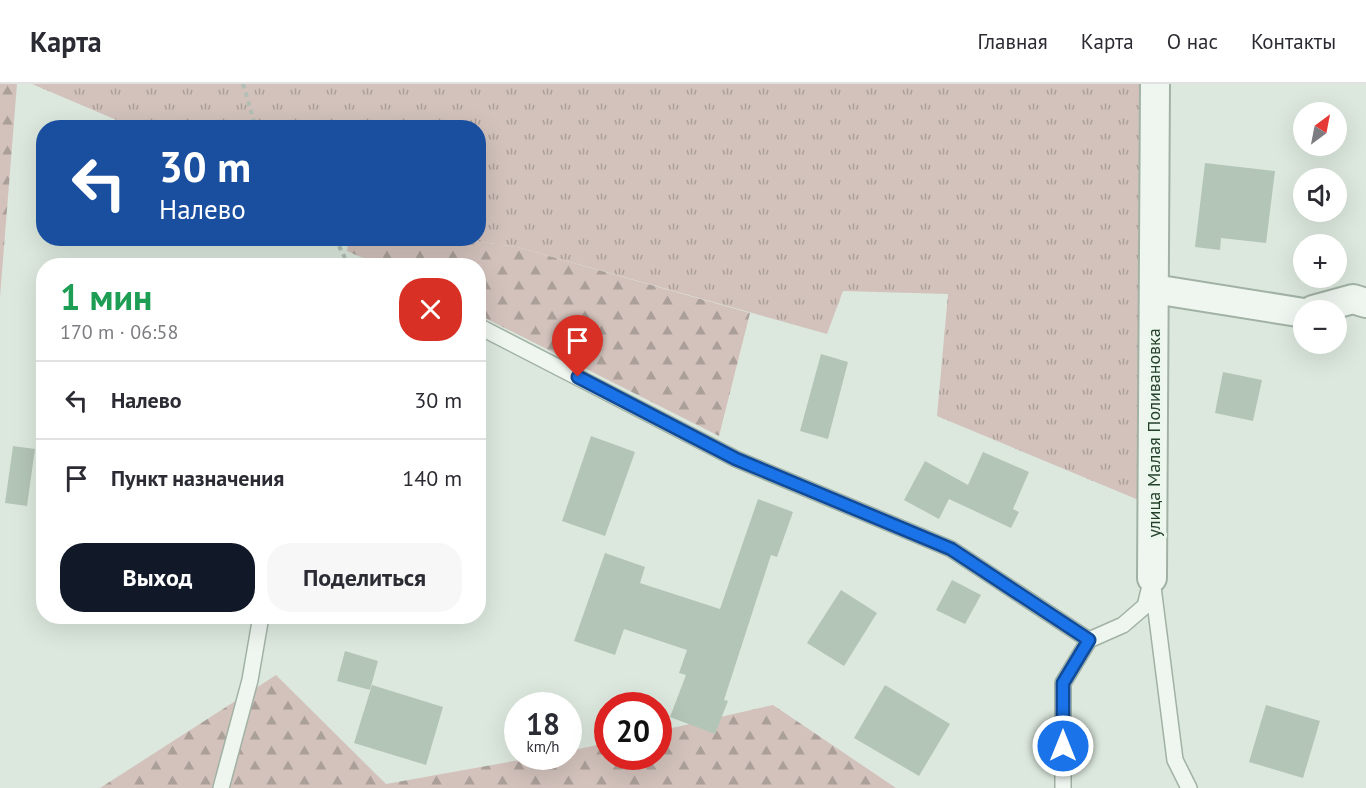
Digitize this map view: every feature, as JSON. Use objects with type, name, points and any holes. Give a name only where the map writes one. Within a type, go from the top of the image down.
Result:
[{"type":"street","name":"улица Малая Поливановка","points":[[1152,578],[1155,84]]},
{"type":"street","points":[[1154,289],[1293,311]]},
{"type":"street","points":[[1347,301],[1353,299],[1366,303]]},
{"type":"lane","points":[[486,330],[736,459],[951,549],[1089,640]]},
{"type":"lane","points":[[1063,788],[1063,683],[1089,640],[1123,625],[1145,606],[1152,578]]},
{"type":"lane","points":[[1152,578],[1175,760],[1189,788]]},
{"type":"lane","points":[[221,788],[250,680],[260,624]]},
{"type":"path","points":[[243,84],[254,120]]},
{"type":"green space","points":[[0,84],[17,84],[0,297]]},
{"type":"green space","points":[[32,84],[1144,84],[1141,501],[937,416],[948,294],[843,291],[827,334],[517,247],[486,243],[486,120],[117,120]]},
{"type":"green space","points":[[486,243],[517,247],[750,313],[719,436],[486,319],[486,258],[363,258],[347,251],[348,246],[486,246]]},
{"type":"green space","points":[[276,675],[386,784],[504,763],[504,770],[582,770],[582,748],[594,746],[594,770],[672,770],[672,728],[773,705],[896,788],[100,788]]},
{"type":"building","points":[[1205,163],[1275,171],[1266,243],[1221,238],[1220,250],[1195,247]]},
{"type":"building","points":[[821,354],[848,362],[828,439],[800,431]]},
{"type":"building","points":[[1223,372],[1262,380],[1253,421],[1215,413]]},
{"type":"building","points":[[591,436],[635,452],[605,536],[562,521]]},
{"type":"building","points":[[13,446],[35,449],[27,506],[5,503]]},
{"type":"building","points":[[983,452],[1029,472],[1013,509],[1019,512],[1011,528],[949,499],[939,519],[904,500],[925,461],[968,485]]},
{"type":"building","points":[[758,499],[793,512],[777,557],[771,555],[724,700],[728,701],[715,734],[672,718],[672,712],[686,675],[679,673],[687,650],[624,629],[615,655],[574,641],[605,553],[645,567],[640,583],[720,609]]},
{"type":"building","points":[[952,580],[981,595],[965,624],[936,610]]},
{"type":"building","points":[[841,590],[877,613],[844,666],[807,643]]},
{"type":"building","points":[[345,651],[378,661],[370,690],[337,681]]},
{"type":"building","points":[[372,685],[443,707],[426,765],[354,743]]},
{"type":"building","points":[[885,685],[950,724],[919,776],[854,738]]},
{"type":"building","points":[[1266,705],[1320,721],[1303,778],[1249,762]]},
{"type":"route","points":[[578,377],[736,459],[951,549],[1089,640],[1063,683],[1063,746]]}]
